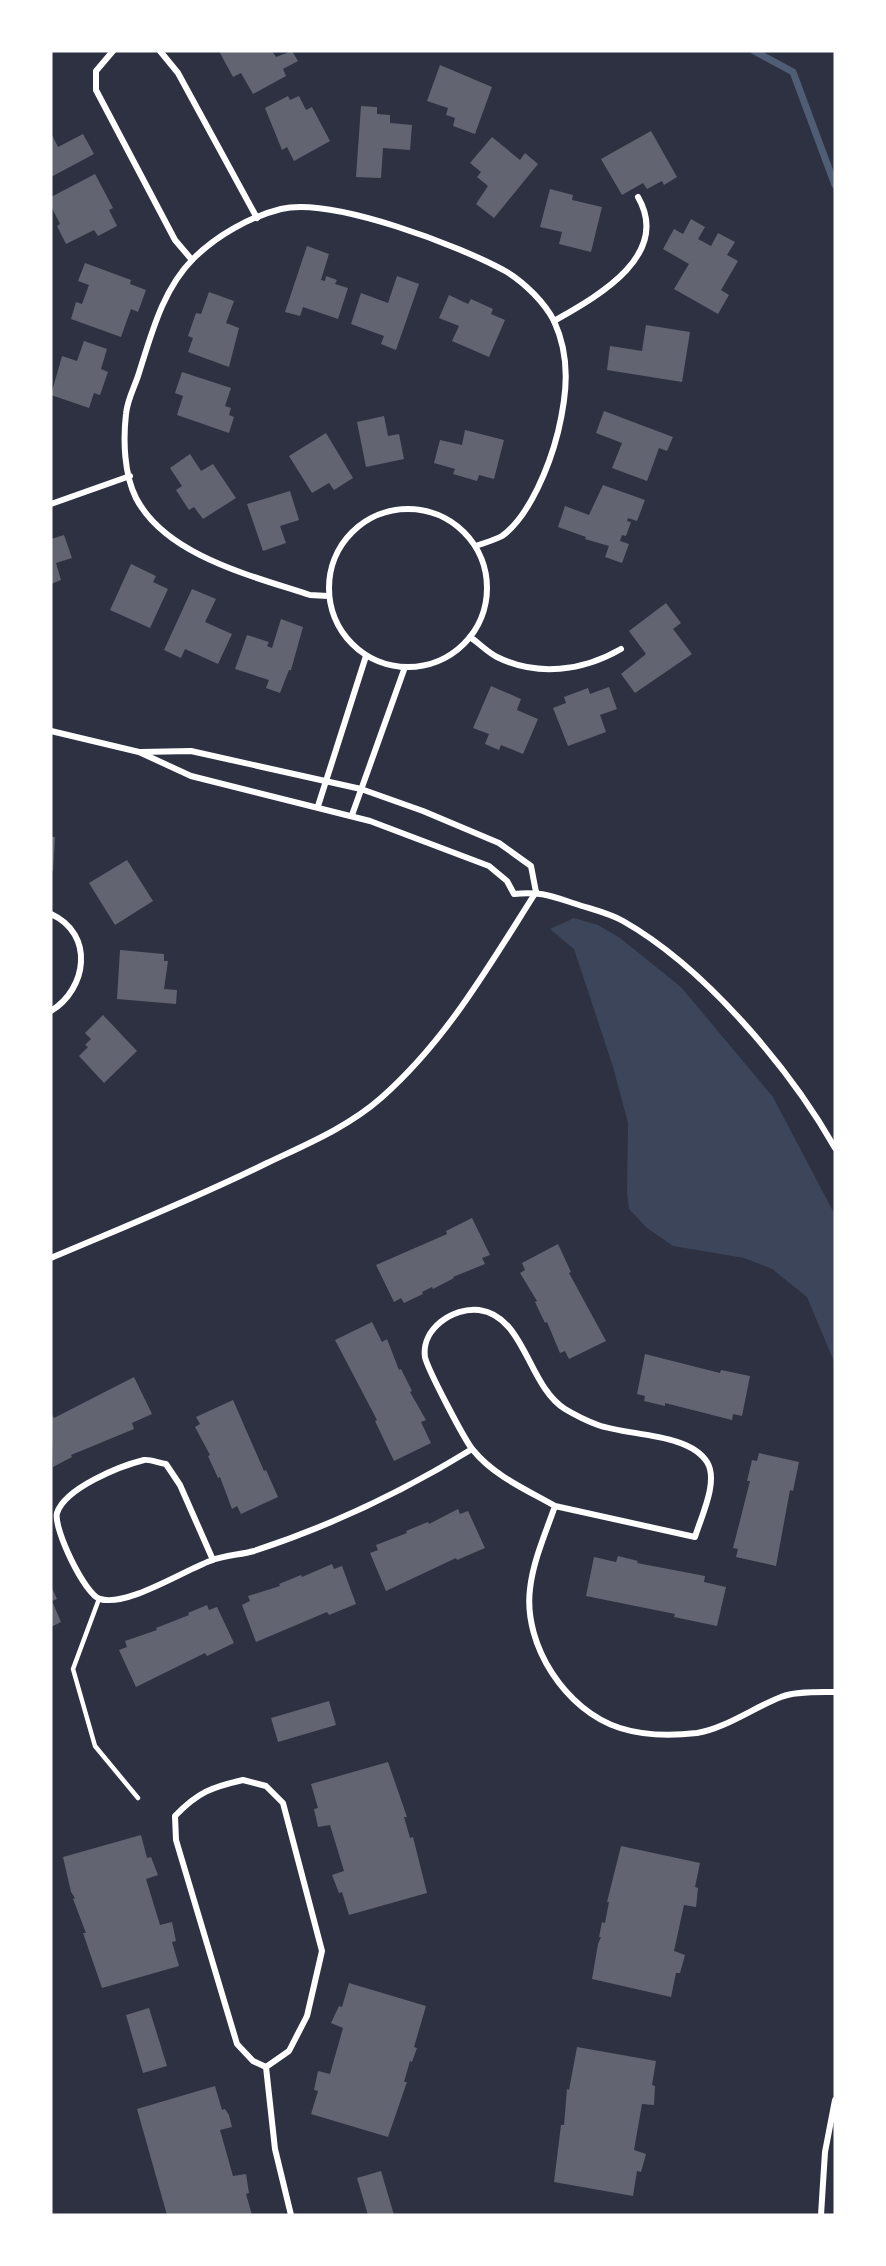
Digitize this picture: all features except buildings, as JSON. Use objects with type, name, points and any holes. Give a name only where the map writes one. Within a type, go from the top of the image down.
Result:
[{"type":"street","points":[[113,51],[96,71],[96,90],[175,240],[192,260]]},
{"type":"street","points":[[160,51],[178,72],[257,218]]},
{"type":"street","points":[[554,321],[597,296],[636,259],[647,235],[648,222],[638,197]]},
{"type":"street","points":[[328,596],[310,595],[208,561],[187,548],[158,524],[136,498],[125,451],[126,412],[155,324],[174,282],[192,260],[216,238],[281,209],[308,207],[341,210],[443,244],[509,273],[541,302],[554,321],[563,348],[568,375],[557,436],[537,491],[523,512],[502,536],[476,546]]},
{"type":"street","points":[[51,504],[130,476]]},
{"type":"street","points":[[417,508],[440,515],[460,528],[476,546],[485,569],[487,593],[482,616],[470,637],[445,657],[430,664],[405,667],[385,664],[366,656],[343,633],[334,620],[328,596],[329,572],[337,550],[352,531],[371,517],[393,509],[417,508]]},
{"type":"street","points":[[470,637],[496,656],[517,664],[544,669],[583,666],[599,662],[621,650]]},
{"type":"street","points":[[318,806],[366,656]]},
{"type":"street","points":[[352,815],[405,667]]},
{"type":"street","points":[[51,731],[139,752],[191,776],[352,815],[489,866],[507,881],[514,894],[536,892],[620,919],[651,938],[685,967],[746,1026],[816,1116],[835,1148]]},
{"type":"street","points":[[51,1258],[218,1187],[334,1131],[381,1098],[433,1046],[474,990],[536,892],[531,866],[499,843],[423,811],[361,789],[191,751],[139,752]]},
{"type":"street","points":[[51,914],[68,926],[77,938],[82,965],[72,993],[63,1004],[51,1011]]},
{"type":"street","points":[[477,1310],[499,1316],[512,1330],[538,1380],[563,1408],[598,1425],[688,1445],[701,1454],[709,1465],[710,1484],[695,1537],[555,1506],[493,1470],[472,1449],[425,1357],[430,1332],[447,1317],[477,1310]]},
{"type":"street","points":[[213,1560],[180,1485],[166,1464],[146,1460],[82,1485],[67,1497],[57,1514],[58,1527],[83,1585],[99,1599],[118,1600],[213,1560],[254,1551],[370,1506],[472,1449]]},
{"type":"street","points":[[555,1506],[530,1589],[530,1621],[543,1657],[559,1683],[586,1710],[619,1728],[660,1736],[700,1732],[783,1695],[835,1692]]},
{"type":"street","points":[[243,1780],[266,1786],[283,1803],[322,1951],[307,2016],[289,2051],[266,2067],[253,2061],[237,2044],[176,1840],[175,1816],[190,1800],[208,1788],[243,1780]]},
{"type":"street","points":[[266,2067],[275,2149],[291,2215]]},
{"type":"street","points":[[821,2215],[825,2152],[835,2100]]},
{"type":"lane","points":[[99,1599],[73,1669],[95,1746],[138,1798]]},
{"type":"shaded area","points":[[574,918],[598,925],[620,938],[681,987],[773,1097],[835,1215],[835,1364],[807,1297],[772,1269],[744,1258],[673,1246],[647,1228],[629,1209],[627,1192],[628,1123],[613,1067],[574,949],[550,929]]},
{"type":"waterway","points":[[754,51],[793,72],[835,185]]}]
